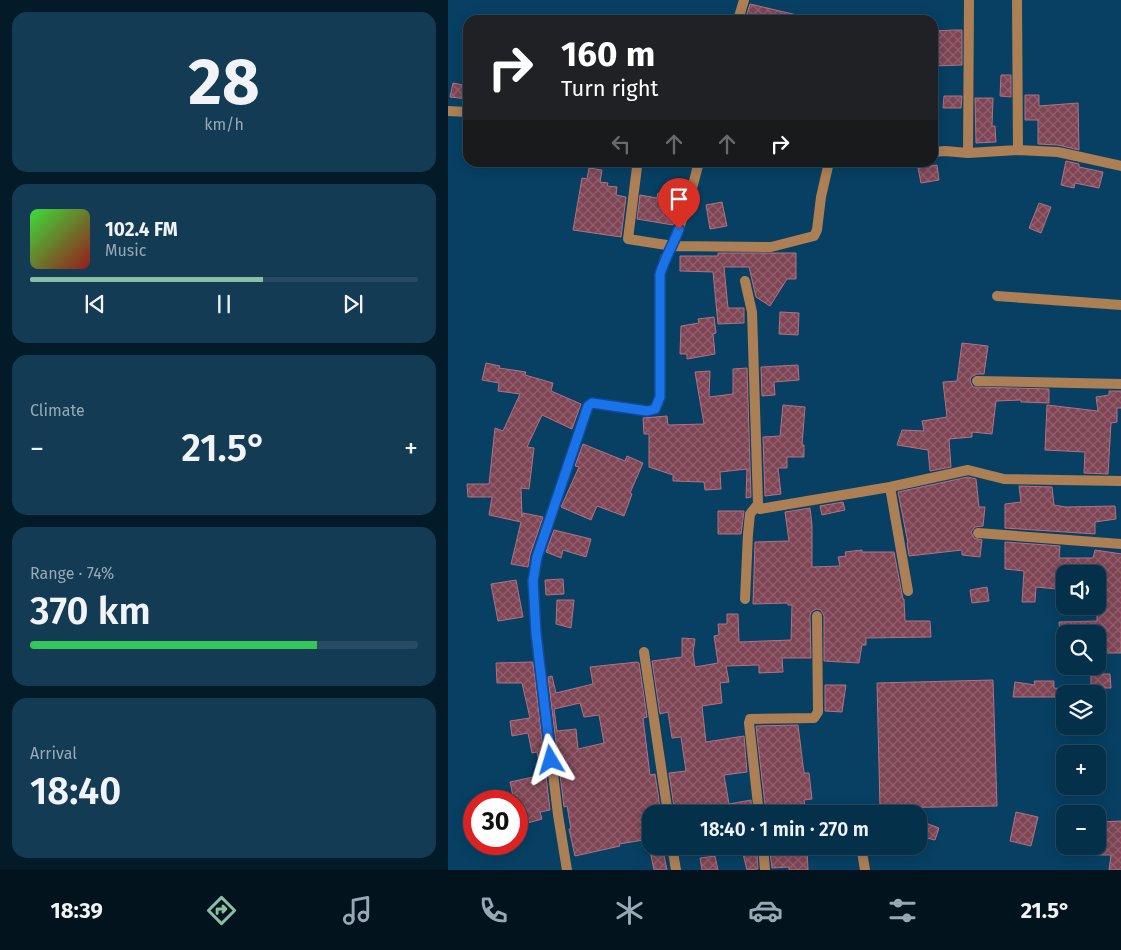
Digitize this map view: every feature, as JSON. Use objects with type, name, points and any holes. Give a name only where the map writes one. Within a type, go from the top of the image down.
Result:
[{"type":"street","points":[[740,15],[744,0]]},
{"type":"street","points":[[968,153],[969,0]]},
{"type":"street","points":[[1017,0],[1018,150]]},
{"type":"street","points":[[448,111],[463,112]]},
{"type":"street","points":[[938,152],[968,153],[1018,150],[1058,152],[1122,166]]},
{"type":"street","points":[[637,167],[628,239],[673,246],[771,247],[814,236],[817,230],[821,197],[828,167]]},
{"type":"street","points":[[567,870],[558,815],[537,642],[533,581],[537,557],[588,406],[592,403],[647,411],[655,409],[660,397],[660,274],[665,258],[673,246],[698,167]]},
{"type":"street","points":[[745,281],[752,312],[758,504],[760,509],[890,487],[968,470],[1004,479],[1122,481]]},
{"type":"street","points":[[997,296],[1122,306]]},
{"type":"street","points":[[977,381],[1122,384]]},
{"type":"street","points":[[890,487],[908,591]]},
{"type":"street","points":[[745,599],[750,514],[758,504]]},
{"type":"street","points":[[978,533],[1122,544]]},
{"type":"street","points":[[758,805],[750,719],[814,718],[818,712],[817,616]]},
{"type":"street","points":[[644,652],[667,805]]},
{"type":"street","points":[[674,855],[676,870]]},
{"type":"street","points":[[764,855],[765,870]]},
{"type":"street","points":[[862,855],[865,870]]},
{"type":"building","points":[[750,4],[797,15],[747,15]]},
{"type":"building","points":[[962,30],[962,65],[938,66],[938,31]]},
{"type":"building","points":[[1001,75],[1011,75],[1011,97],[1000,96]]},
{"type":"building","points":[[453,83],[463,85],[463,98],[450,97]]},
{"type":"building","points":[[1025,95],[1039,95],[1039,106],[1078,103],[1079,150],[1058,145],[1038,144],[1038,120],[1025,120]]},
{"type":"building","points":[[944,96],[962,96],[961,108],[943,108]]},
{"type":"building","points":[[975,98],[993,98],[992,126],[995,126],[996,142],[976,143]]},
{"type":"building","points":[[1066,161],[1079,164],[1079,167],[1103,172],[1099,188],[1075,183],[1074,188],[1061,185]]},
{"type":"building","points":[[937,167],[939,180],[921,183],[918,168]]},
{"type":"building","points":[[589,168],[602,170],[600,182],[608,183],[607,186],[617,187],[616,195],[626,197],[621,237],[573,230],[582,178],[587,179]]},
{"type":"building","points":[[658,193],[681,198],[673,225],[637,219],[640,195],[657,198]]},
{"type":"building","points":[[722,202],[727,226],[710,229],[706,205]]},
{"type":"building","points":[[1039,203],[1051,207],[1041,233],[1029,228]]},
{"type":"building","points":[[718,253],[796,253],[796,279],[787,279],[770,306],[756,297],[749,267],[724,267],[728,308],[744,308],[744,323],[718,324],[713,272],[680,271],[680,256],[718,256]]},
{"type":"building","points":[[780,312],[799,313],[798,335],[779,334]]},
{"type":"building","points":[[714,317],[716,333],[713,334],[715,354],[687,359],[687,354],[680,354],[681,326],[699,323],[698,319]]},
{"type":"building","points":[[962,343],[988,346],[984,374],[977,374],[971,377],[970,381],[973,387],[1049,389],[1049,403],[1021,402],[1021,400],[996,401],[992,434],[972,432],[972,437],[949,439],[951,467],[930,471],[928,450],[897,445],[902,430],[924,431],[922,421],[947,417],[943,382],[957,381]]},
{"type":"building","points":[[486,363],[500,366],[499,368],[526,372],[525,375],[553,383],[551,391],[581,404],[572,429],[542,415],[527,447],[534,448],[529,489],[521,488],[522,517],[523,513],[543,517],[530,555],[528,567],[511,564],[521,522],[489,515],[492,497],[468,497],[467,484],[489,484],[495,428],[503,431],[520,394],[498,391],[499,383],[482,380]]},
{"type":"building","points":[[798,365],[799,380],[774,382],[775,395],[762,396],[761,367]]},
{"type":"building","points":[[747,368],[751,497],[746,498],[747,469],[720,472],[721,489],[705,490],[704,482],[673,481],[673,475],[649,467],[649,434],[644,434],[643,418],[667,416],[668,425],[704,424],[695,372],[710,371],[709,397],[733,394],[733,369]]},
{"type":"building","points":[[1109,391],[1122,391],[1122,408],[1117,408],[1117,422],[1111,423],[1108,474],[1084,473],[1085,452],[1045,450],[1047,405],[1098,411],[1096,397],[1109,395]]},
{"type":"building","points":[[783,405],[805,407],[802,445],[804,445],[804,457],[787,457],[787,468],[778,468],[781,494],[765,496],[763,437],[780,436]]},
{"type":"building","points":[[583,444],[625,461],[627,456],[643,463],[630,493],[632,494],[624,516],[597,506],[591,520],[561,507],[579,467],[575,466]]},
{"type":"building","points":[[968,477],[976,479],[979,507],[985,507],[983,526],[975,527],[971,532],[974,538],[982,540],[980,557],[962,555],[962,550],[909,556],[898,492]]},
{"type":"building","points":[[1019,486],[1052,487],[1054,505],[1066,507],[1115,506],[1116,519],[1095,522],[1095,534],[1005,528],[1005,504],[1021,502]]},
{"type":"building","points":[[843,502],[845,510],[822,515],[820,506]]},
{"type":"building","points":[[810,508],[812,567],[840,566],[838,557],[846,556],[845,552],[862,550],[862,552],[894,552],[904,599],[905,621],[930,621],[931,637],[866,638],[866,645],[862,645],[859,663],[824,661],[824,616],[821,610],[816,609],[811,612],[810,616],[811,658],[782,658],[783,672],[759,673],[759,665],[726,666],[729,682],[720,683],[722,703],[702,706],[706,742],[744,736],[747,772],[724,775],[729,804],[751,800],[751,805],[674,805],[669,773],[686,771],[681,737],[672,738],[668,712],[660,714],[652,661],[682,657],[682,638],[695,639],[693,653],[695,667],[718,663],[714,636],[719,635],[718,624],[727,624],[727,614],[738,614],[739,642],[791,640],[792,605],[788,605],[788,603],[753,604],[755,542],[789,541],[785,512]]},
{"type":"building","points":[[718,511],[744,511],[741,534],[718,534]]},
{"type":"building","points":[[554,530],[591,539],[586,557],[563,550],[561,558],[546,552]]},
{"type":"building","points":[[1005,542],[1060,546],[1059,558],[1093,558],[1095,550],[1122,554],[1121,653],[1106,653],[1106,625],[1059,625],[1059,622],[1097,621],[1097,615],[1106,615],[1106,565],[1056,565],[1056,589],[1036,587],[1035,602],[1022,602],[1024,571],[1005,569]]},
{"type":"building","points":[[563,579],[564,594],[546,595],[545,580]]},
{"type":"building","points":[[516,580],[523,617],[498,621],[491,584]]},
{"type":"building","points":[[987,587],[989,601],[972,603],[970,590]]},
{"type":"building","points":[[557,600],[574,600],[571,628],[556,624]]},
{"type":"building","points":[[533,662],[550,810],[540,812],[542,819],[528,823],[528,790],[512,790],[510,782],[542,775],[537,752],[532,753],[528,733],[512,736],[510,721],[530,718],[522,683],[497,683],[496,663]]},
{"type":"building","points":[[639,663],[647,717],[643,718],[650,775],[655,774],[660,805],[642,805],[642,840],[619,844],[620,846],[575,856],[569,829],[571,829],[567,806],[564,807],[548,677],[552,676],[556,693],[593,684],[590,667]],"holes":[[[580,703],[584,717],[599,715],[604,743],[578,749],[576,729],[557,731],[554,709]]]},
{"type":"building","points":[[1110,674],[1111,688],[1106,688],[1106,685],[1091,685],[1091,675]]},
{"type":"building","points":[[993,680],[997,806],[927,807],[927,805],[880,805],[877,683]]},
{"type":"building","points":[[1034,681],[1054,681],[1056,697],[1013,697],[1015,682],[1035,685]]},
{"type":"building","points":[[825,685],[846,685],[842,712],[825,711]]},
{"type":"building","points":[[798,725],[804,773],[809,773],[812,799],[804,800],[805,805],[765,805],[756,726]]},
{"type":"building","points":[[1016,812],[1038,817],[1031,846],[1010,841]]},
{"type":"building","points":[[1122,821],[1122,870],[1109,870],[1111,855],[1106,855],[1106,822]]},
{"type":"building","points":[[927,823],[939,828],[935,840],[927,838]]},
{"type":"building","points":[[651,855],[664,855],[667,870],[654,870]]},
{"type":"building","points":[[743,855],[757,855],[758,869],[747,870]]},
{"type":"building","points":[[770,855],[807,855],[808,870],[789,870],[789,867],[772,868]]},
{"type":"building","points":[[715,856],[718,870],[702,870],[700,858]]},
{"type":"route","points":[[551,760],[536,633],[533,581],[537,557],[588,406],[592,403],[647,411],[655,409],[660,397],[660,274],[665,258],[673,246],[679,229]]}]
